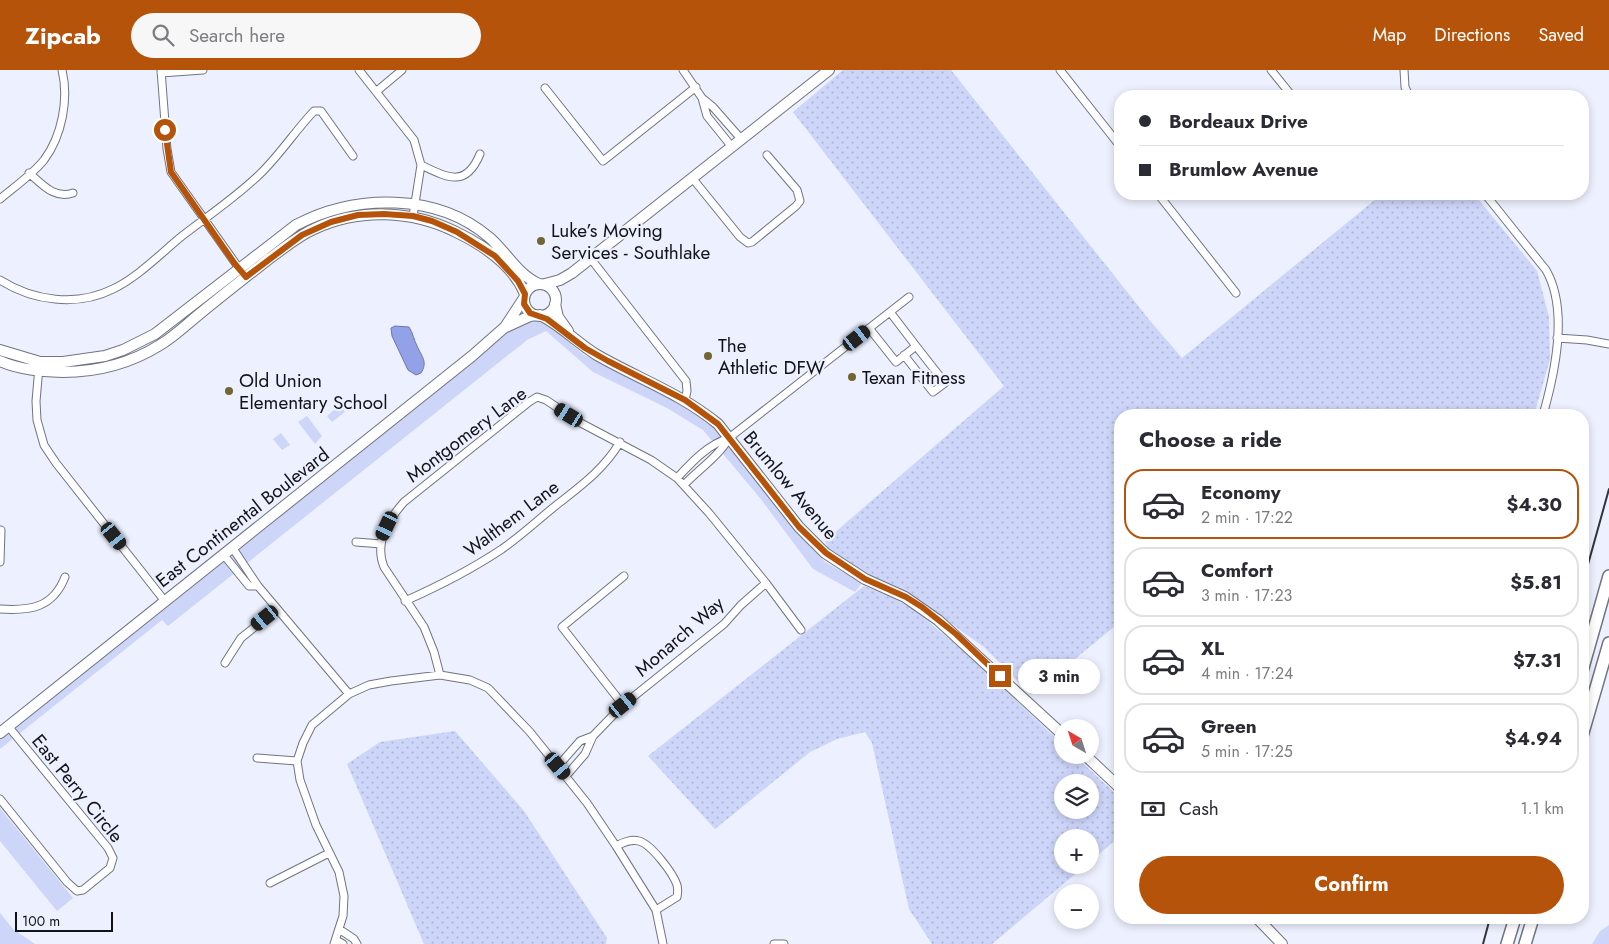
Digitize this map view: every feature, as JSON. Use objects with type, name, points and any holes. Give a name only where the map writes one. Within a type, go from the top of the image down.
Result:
[{"type":"main road","points":[[524,296],[531,287],[560,280],[591,259],[829,70]]},
{"type":"main road","points":[[0,350],[39,366],[84,360],[110,354],[138,344],[155,334],[296,224],[310,217],[356,204],[384,202],[416,205],[450,214],[476,228],[498,246],[527,278],[552,290],[555,302]]},
{"type":"main road","points":[[0,361],[82,371],[113,365],[135,358],[161,344],[284,247],[315,228],[358,215],[392,214],[413,216],[432,221],[488,251],[518,281],[527,309],[538,315],[549,312],[572,273]]},
{"type":"main road","name":"East Continental Boulevard","points":[[505,327],[524,296]]},
{"type":"main road","name":"Brumlow Avenue","points":[[555,302],[558,317],[571,336]]},
{"type":"main road","name":"East Continental Boulevard","points":[[4,729],[164,600],[392,421],[505,327],[524,318],[538,315]]},
{"type":"main road","name":"Brumlow Avenue","points":[[538,315],[571,336],[585,348],[685,400],[718,424],[799,527],[826,553],[865,579],[906,597],[938,620],[1054,727]]},
{"type":"main road","points":[[1589,646],[1609,576]]},
{"type":"main road","points":[[1589,712],[1609,643]]},
{"type":"main road","points":[[1095,764],[1114,782]]},
{"type":"main road","points":[[1263,924],[1282,944]]},
{"type":"main road","points":[[1508,944],[1513,924]]},
{"type":"main road","points":[[1525,944],[1531,924]]},
{"type":"street","points":[[0,199],[44,160],[58,132],[64,99],[62,70]]},
{"type":"street","points":[[203,70],[161,72],[166,149],[171,172],[203,220],[246,277]]},
{"type":"street","points":[[359,70],[414,140],[421,165],[413,216]]},
{"type":"street","points":[[376,91],[402,70]]},
{"type":"street","points":[[683,70],[702,98],[708,116],[732,147]]},
{"type":"street","points":[[1060,70],[1114,138]]},
{"type":"street","points":[[1271,70],[1287,90]]},
{"type":"street","points":[[1404,70],[1406,90]]},
{"type":"street","points":[[545,88],[603,161],[696,87]]},
{"type":"street","points":[[702,98],[713,107],[742,140]]},
{"type":"street","points":[[0,280],[19,291],[39,298],[68,299],[97,295],[112,290],[129,279],[244,188],[278,155],[314,111],[320,111],[354,156]]},
{"type":"street","points":[[421,165],[447,177],[462,177],[476,164],[480,154]]},
{"type":"street","points":[[693,179],[740,237],[748,243],[752,242],[796,206],[800,198],[797,190],[767,155]]},
{"type":"street","points":[[29,173],[53,193],[60,195],[73,193]]},
{"type":"street","points":[[1163,200],[1236,293]]},
{"type":"street","points":[[1490,200],[1552,280],[1557,301],[1557,353],[1552,384],[1545,409]]},
{"type":"street","points":[[591,259],[686,381],[687,391],[685,400]]},
{"type":"street","points":[[677,478],[693,461],[715,443],[729,438],[909,297]]},
{"type":"street","points":[[890,312],[945,383],[933,392],[904,356]]},
{"type":"street","points":[[869,328],[896,362],[916,346]]},
{"type":"street","points":[[1557,338],[1609,344]]},
{"type":"street","points":[[39,366],[36,411],[44,445],[56,463],[164,600]]},
{"type":"street","name":"Montgomery Lane","points":[[440,676],[434,652],[424,627],[381,560],[383,535],[394,513],[404,502],[533,399],[542,398],[580,422],[651,460],[677,478],[709,513],[766,583],[801,630]]},
{"type":"street","points":[[684,485],[720,452],[729,438]]},
{"type":"street","name":"Walthem Lane","points":[[406,601],[439,586],[504,548],[599,471],[620,442]]},
{"type":"street","points":[[0,562],[1,530]]},
{"type":"street","points":[[356,542],[381,544]]},
{"type":"street","points":[[232,547],[258,586],[349,694]]},
{"type":"street","points":[[224,554],[249,586],[258,586]]},
{"type":"street","points":[[623,705],[562,627],[624,576]]},
{"type":"street","points":[[0,609],[27,610],[42,605],[61,589],[65,578]]},
{"type":"street","name":"Monarch Way","points":[[566,776],[585,754],[593,736],[623,705],[724,624],[741,605],[766,583]]},
{"type":"street","points":[[225,663],[241,638],[277,609]]},
{"type":"street","points":[[338,943],[339,929],[344,916],[344,896],[340,872],[304,795],[297,761],[312,725],[349,694],[391,680],[440,676],[470,680],[488,688],[530,732],[566,776],[616,846],[656,910],[663,944]]},
{"type":"street","name":"East Perry Circle","points":[[0,799],[67,882],[77,891],[83,890],[110,868],[112,854],[4,729]]},
{"type":"street","name":"Monarch Way","points":[[558,766],[580,741],[593,736]]},
{"type":"street","points":[[257,758],[297,761]]},
{"type":"street","points":[[616,846],[631,840],[644,842],[667,867],[676,883],[677,897],[656,910]]},
{"type":"street","points":[[270,883],[330,853]]},
{"type":"street","points":[[339,929],[354,939],[357,944]]},
{"type":"street","points":[[774,944],[784,944]]},
{"type":"shaded area","points":[[843,70],[951,70],[1151,322],[1182,358],[1375,200],[1479,200],[1537,271],[1549,317],[1550,359],[1536,409],[1114,409],[1114,627],[1031,695],[984,647],[911,595],[854,569],[829,550],[825,541],[1004,386],[793,112]]},
{"type":"shaded area","points":[[539,318],[584,355],[695,411],[714,425],[801,536],[825,562],[862,583],[855,592],[813,569],[760,498],[703,430],[667,408],[593,372],[546,331],[527,340],[168,626],[162,620],[0,749],[0,738],[516,325]]},
{"type":"shaded area","points":[[340,405],[345,412],[332,422],[327,416]]},
{"type":"shaded area","points":[[307,416],[322,436],[315,444],[298,422]]},
{"type":"shaded area","points":[[281,433],[290,445],[282,450],[273,439]]},
{"type":"shaded area","points":[[864,586],[893,598],[916,611],[976,662],[1054,736],[1054,764],[1084,764],[1094,774],[1054,774],[1054,819],[1099,819],[1099,778],[1114,792],[1114,841],[1099,854],[1099,829],[1054,829],[1054,874],[1075,874],[1063,884],[1054,884],[1054,892],[992,944],[932,944],[909,909],[872,743],[865,732],[837,739],[810,752],[715,829],[648,756]]},
{"type":"shaded area","points":[[455,731],[524,811],[607,938],[606,944],[424,944],[347,764],[380,742]]},
{"type":"shaded area","points":[[0,808],[73,898],[57,911],[0,841]]},
{"type":"shaded area","points":[[0,913],[13,929],[35,944],[0,944]]},
{"type":"shaded area","points":[[1609,925],[1609,944],[1592,944],[1600,931]]},
{"type":"water","points":[[395,326],[409,327],[424,360],[421,373],[416,375],[408,370],[392,336],[391,328]]},
{"type":"railway","points":[[1589,561],[1609,489]]},
{"type":"railway","points":[[1483,944],[1488,924]]},
{"type":"place","name":"Luke’s Moving Services - Southlake","points":[[541,241]]},
{"type":"place","name":"The Athletic DFW","points":[[708,356]]},
{"type":"place","name":"Texan Fitness","points":[[852,377]]},
{"type":"place","name":"Old Union Elementary School","points":[[229,391]]},
{"type":"route","points":[[165,130],[166,149],[171,172],[175,180],[246,277],[302,235],[331,222],[358,215],[399,214],[413,216],[432,221],[457,232],[481,246],[504,265],[522,288],[525,294],[524,304],[530,313],[547,319],[585,348],[685,400],[704,412],[718,424],[799,527],[826,553],[865,579],[906,597],[922,607],[956,634],[1000,676]]}]
